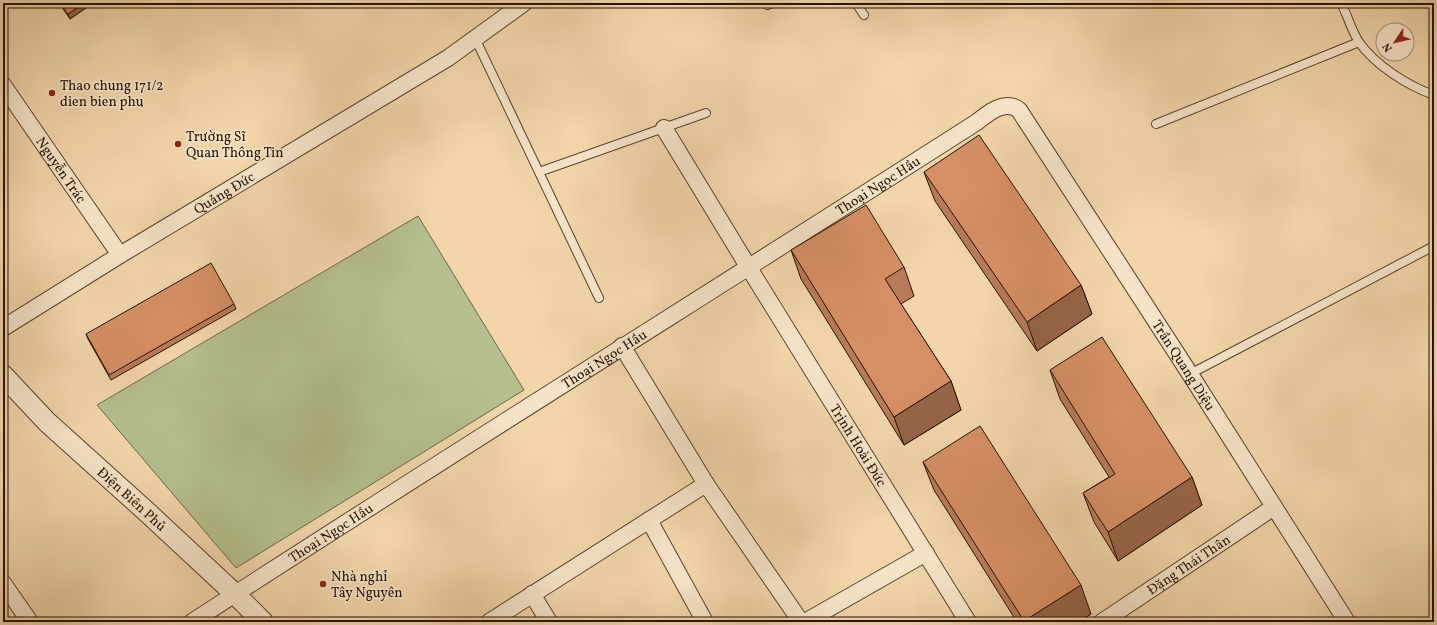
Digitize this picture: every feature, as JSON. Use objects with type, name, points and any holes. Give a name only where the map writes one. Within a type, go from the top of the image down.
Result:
[{"type":"street","name":"Quảng Đức","points":[[3,328],[120,255],[448,58],[524,3]]},
{"type":"street","name":"Nguyễn Trác","points":[[3,85],[120,255]]},
{"type":"street","name":"Thoại Ngọc Hầu","points":[[192,622],[622,346],[749,268],[978,122],[989,112],[1008,106],[1015,107],[1019,110]]},
{"type":"street","name":"Trần Quang Diệu","points":[[1019,110],[1190,374],[1347,622]]},
{"type":"street","name":"Trịnh Hoài Đức","points":[[664,128],[968,622]]},
{"type":"street","points":[[622,346],[706,484],[800,622]]},
{"type":"street","name":"Điện Biên Phủ","points":[[3,374],[47,422],[235,594],[263,622]]},
{"type":"street","points":[[489,622],[706,484]]},
{"type":"street","name":"Đặng Thái Thân","points":[[1102,622],[1274,507]]},
{"type":"street","points":[[649,520],[706,622]]},
{"type":"street","points":[[805,622],[926,553]]},
{"type":"street","points":[[3,583],[30,622]]},
{"type":"street","points":[[532,594],[549,622]]},
{"type":"lane","points":[[766,3],[767,5],[772,3]]},
{"type":"lane","points":[[856,3],[864,15]]},
{"type":"lane","points":[[1341,3],[1359,42],[1371,57],[1385,68],[1422,91],[1434,95]]},
{"type":"lane","points":[[475,38],[599,298]]},
{"type":"lane","points":[[1156,124],[1359,42]]},
{"type":"lane","points":[[539,172],[706,113]]},
{"type":"lane","points":[[1190,374],[1434,246]]},
{"type":"green space","points":[[418,216],[524,390],[236,568],[97,405]]},
{"type":"building","points":[[60,3],[84,3],[68,14]]},
{"type":"building","points":[[979,135],[1081,285],[1027,322],[924,172]]},
{"type":"building","points":[[866,205],[904,267],[885,279],[951,381],[894,417],[791,250]]},
{"type":"building","points":[[211,263],[234,304],[109,375],[86,334]]},
{"type":"building","points":[[1102,337],[1192,477],[1108,532],[1083,493],[1115,474],[1050,370]]},
{"type":"building","points":[[980,426],[1081,585],[1024,621],[923,462]]},
{"type":"place","name":"Thao chung 171/2 dien bien phu","points":[[52,93]]},
{"type":"place","name":"Trường Sĩ Quan Thông Tin","points":[[178,144]]},
{"type":"place","name":"Nhà nghỉ Tây Nguyên","points":[[323,584]]}]
